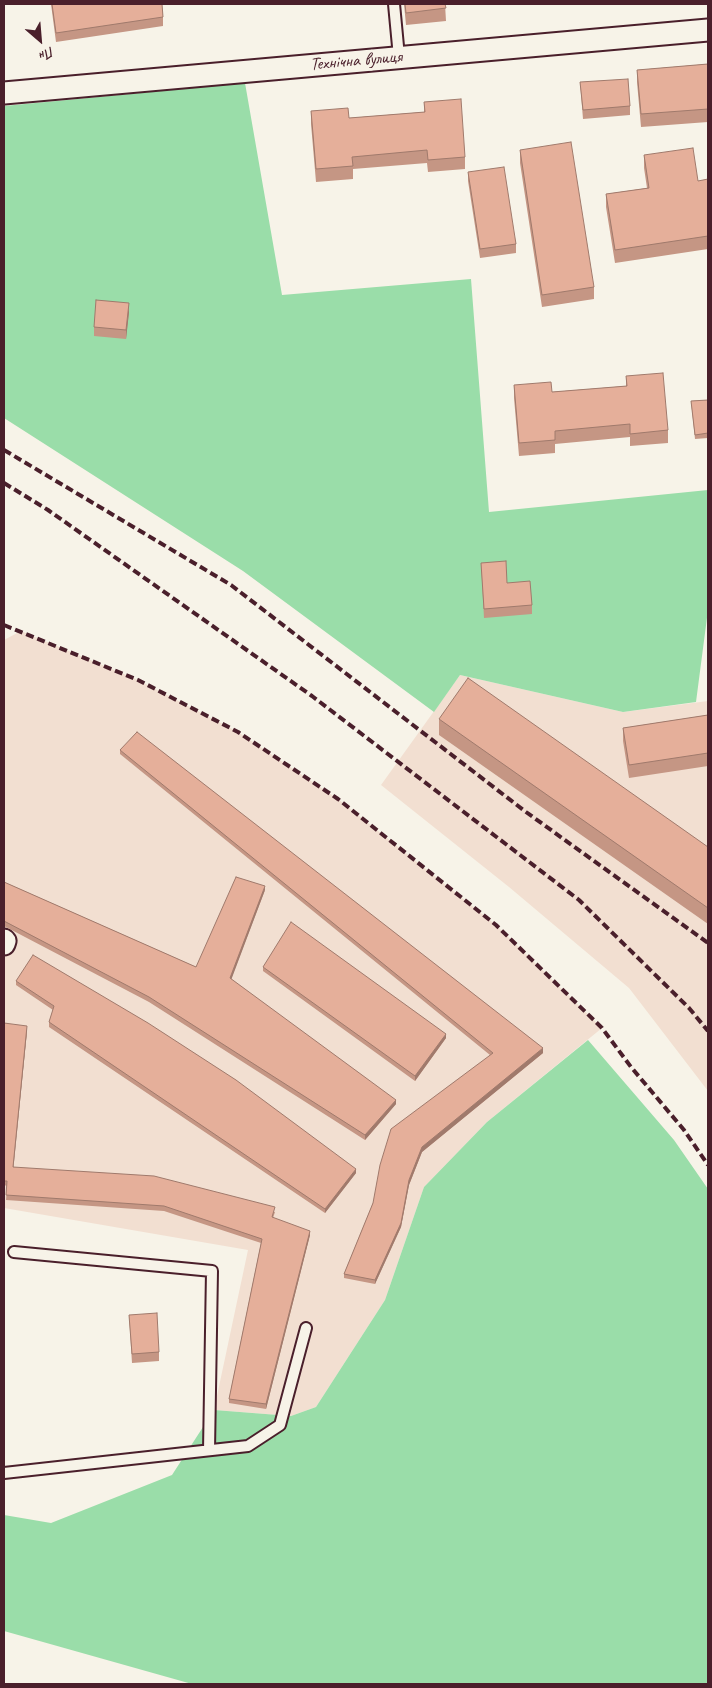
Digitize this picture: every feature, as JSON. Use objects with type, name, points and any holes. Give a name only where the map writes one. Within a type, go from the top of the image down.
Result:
[{"type":"street","name":"Технічна вулиця","points":[[4,93],[708,30]]},
{"type":"street","points":[[4,940],[6,941],[4,944]]},
{"type":"lane","points":[[394,4],[399,57]]},
{"type":"lane","points":[[14,1252],[212,1271],[209,1450]]},
{"type":"lane","points":[[4,1473],[248,1446],[260,1440],[280,1425],[306,1328]]},
{"type":"shaded area","points":[[21,631],[138,680],[238,732],[338,799],[496,925],[602,1028],[487,1122],[424,1187],[385,1300],[316,1407],[291,1416],[214,1410],[248,1250],[4,1208],[4,640]]},
{"type":"shaded area","points":[[460,675],[623,712],[708,701],[708,1091],[629,988],[509,887],[381,785]]},
{"type":"green space","points":[[245,83],[282,295],[471,279],[489,512],[708,490],[708,610],[696,702],[623,712],[460,675],[434,712],[243,571],[4,418],[4,106]]},
{"type":"green space","points":[[588,1040],[674,1140],[708,1189],[708,1684],[192,1684],[4,1631],[4,1515],[51,1523],[172,1475],[214,1410],[291,1416],[316,1407],[385,1300],[424,1187],[487,1122]]},
{"type":"building","points":[[52,4],[162,4],[163,17],[56,33]]},
{"type":"building","points":[[405,4],[445,4],[446,8],[406,13]]},
{"type":"building","points":[[708,64],[708,109],[641,114],[637,70]]},
{"type":"building","points":[[628,79],[630,106],[583,110],[580,82]]},
{"type":"building","points":[[461,99],[465,157],[428,160],[427,150],[352,157],[353,166],[316,169],[311,111],[348,108],[349,118],[425,112],[424,102]]},
{"type":"building","points":[[571,142],[594,287],[542,295],[520,150]]},
{"type":"building","points":[[693,148],[698,181],[708,179],[708,236],[615,250],[606,194],[649,188],[644,155]]},
{"type":"building","points":[[504,167],[516,244],[480,249],[468,172]]},
{"type":"building","points":[[96,300],[129,303],[126,330],[94,327]]},
{"type":"building","points":[[663,373],[668,430],[630,434],[630,424],[555,431],[555,440],[519,443],[514,385],[551,382],[552,392],[627,386],[626,376]]},
{"type":"building","points":[[708,400],[708,433],[695,435],[691,401]]},
{"type":"building","points":[[506,561],[507,583],[530,581],[532,605],[484,609],[481,563]]},
{"type":"building","points":[[468,678],[708,847],[708,908],[439,719]]},
{"type":"building","points":[[708,715],[708,753],[629,765],[623,728]]},
{"type":"building","points":[[137,732],[543,1048],[422,1147],[409,1180],[401,1223],[375,1280],[344,1274],[373,1203],[380,1165],[391,1129],[493,1053],[120,750]]},
{"type":"building","points":[[236,877],[265,886],[230,978],[396,1100],[365,1135],[149,997],[4,921],[4,882],[196,967]]},
{"type":"building","points":[[291,922],[446,1034],[415,1076],[263,967]]},
{"type":"building","points":[[33,955],[148,1023],[236,1080],[356,1169],[325,1209],[49,1022],[54,1006],[16,981]]},
{"type":"building","points":[[4,1023],[27,1026],[13,1167],[154,1176],[275,1207],[272,1217],[310,1231],[266,1404],[229,1399],[262,1239],[164,1206],[6,1195],[7,1181],[4,1181]]},
{"type":"building","points":[[157,1313],[159,1352],[132,1354],[129,1315]]},
{"type":"railway","points":[[4,450],[231,585],[526,812],[708,943]]},
{"type":"railway","points":[[4,483],[48,510],[312,696],[579,900],[689,1008],[708,1031]]},
{"type":"railway","points":[[4,625],[138,680],[238,732],[338,799],[496,925],[602,1028],[631,1067],[684,1130],[708,1165]]}]
